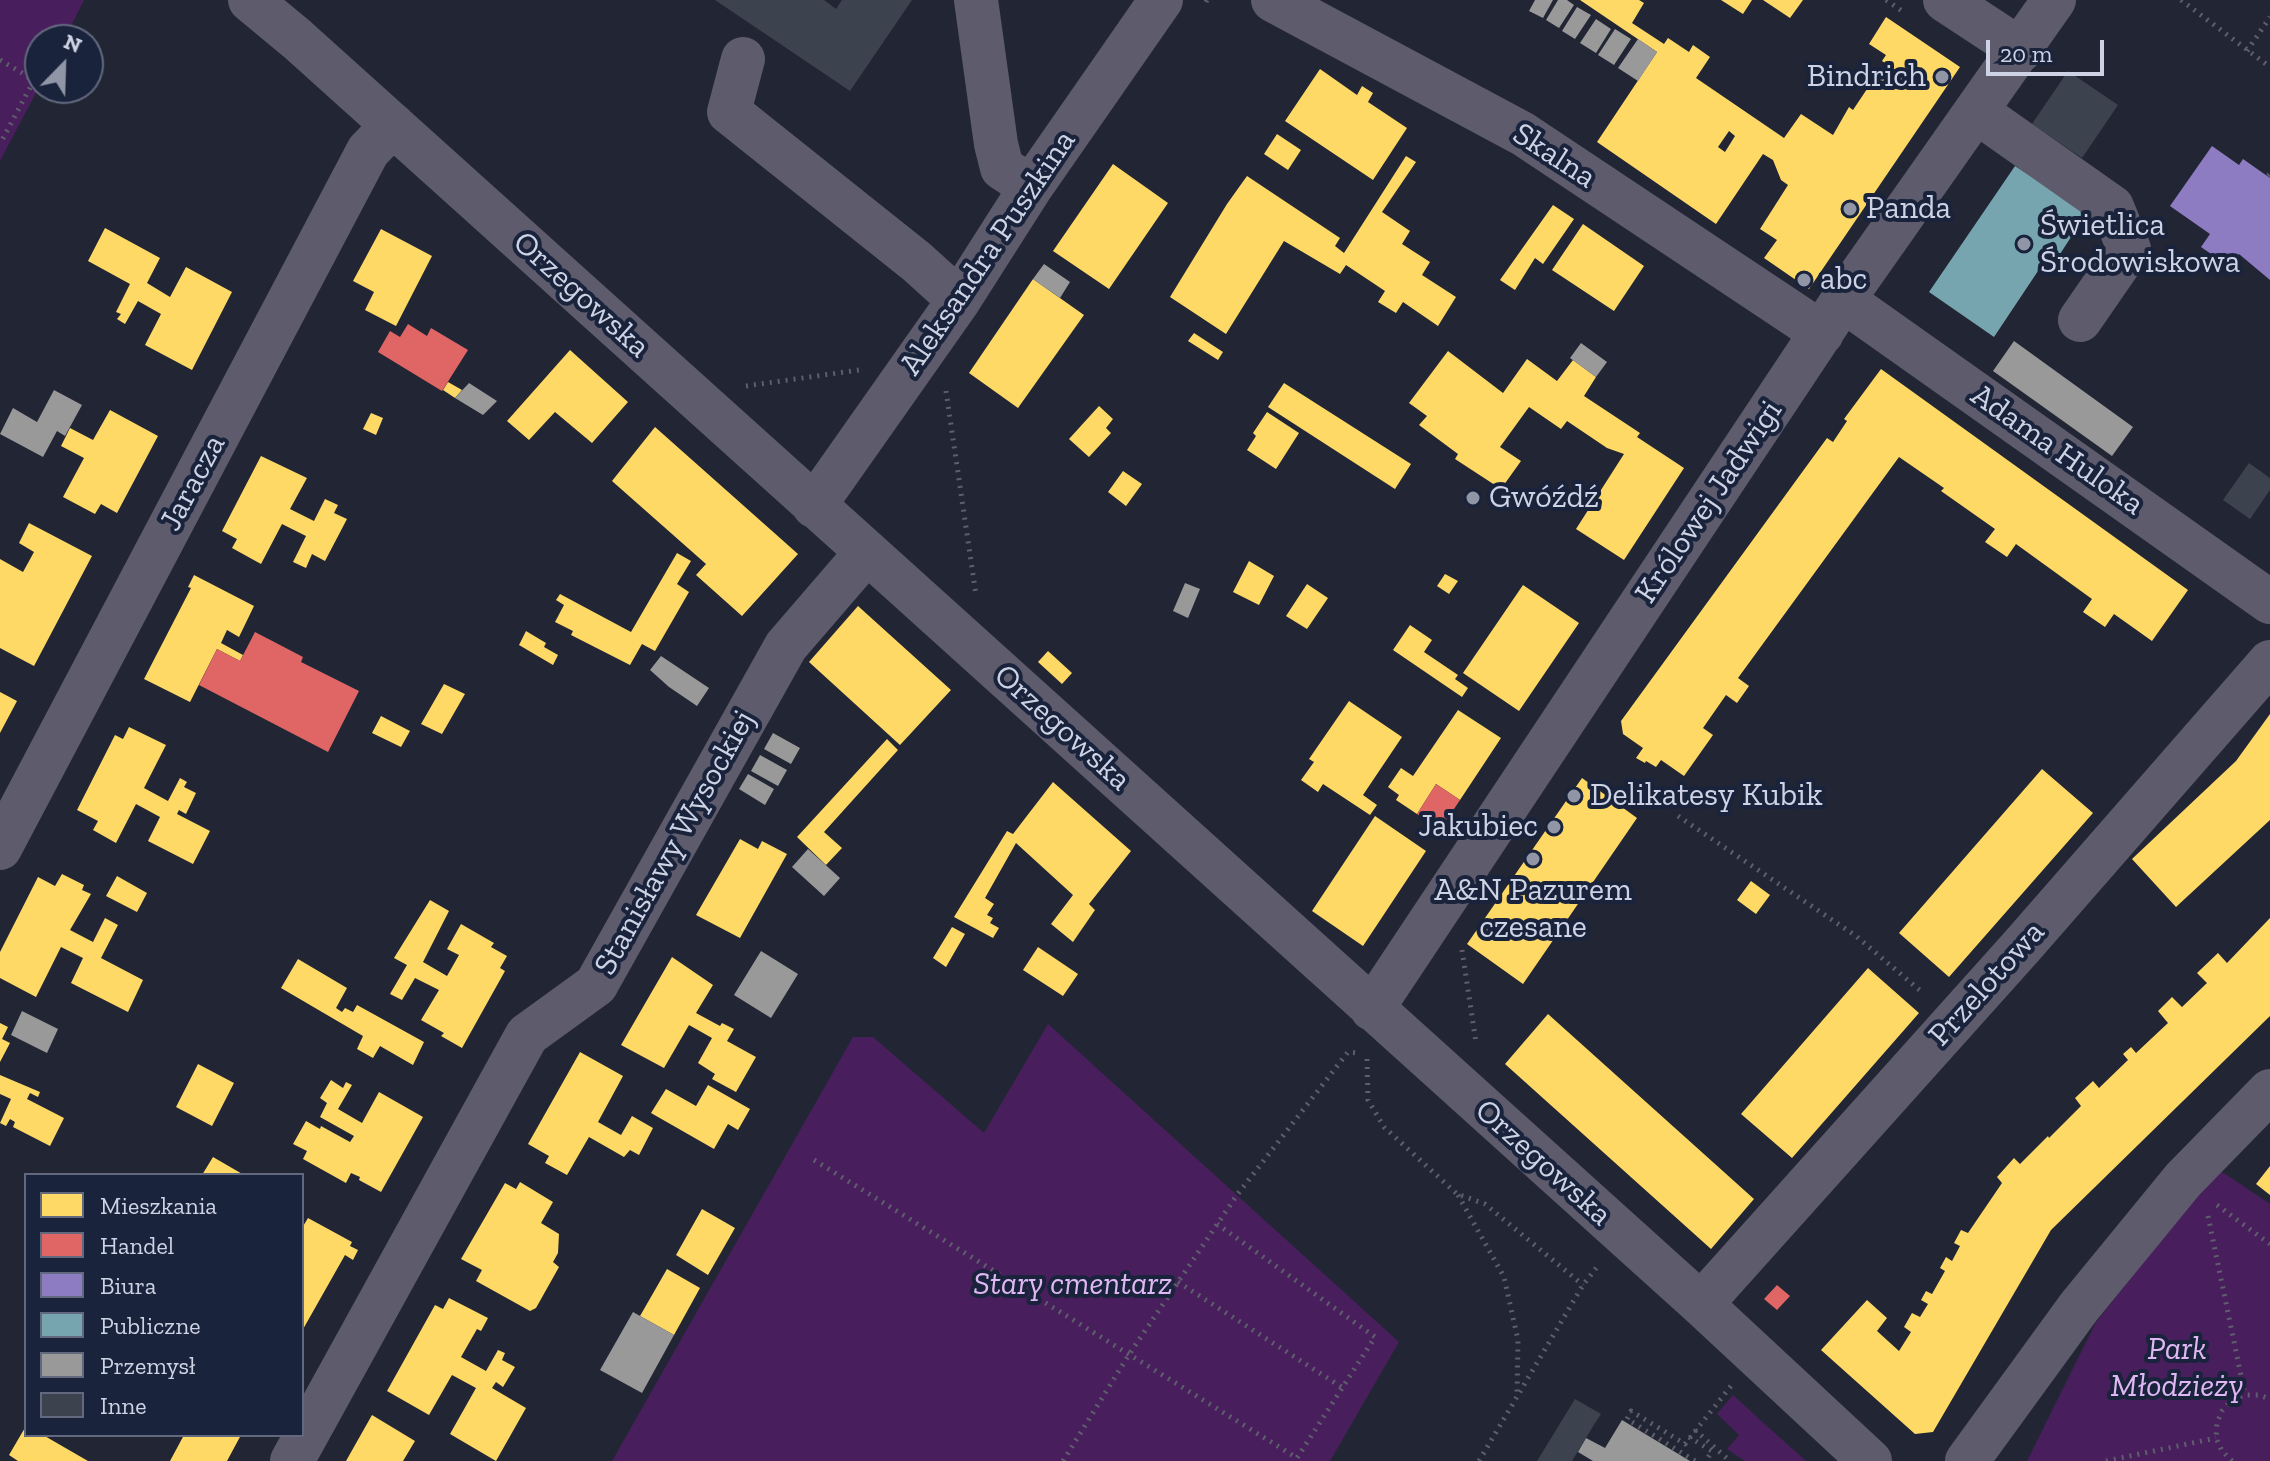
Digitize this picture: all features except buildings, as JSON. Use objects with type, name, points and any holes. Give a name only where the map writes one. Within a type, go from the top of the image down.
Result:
[{"type":"street","name":"Orzegowska","points":[[250,0],[393,125],[1701,1304],[1870,1461]]},
{"type":"street","points":[[976,0],[1002,168],[1031,187]]},
{"type":"street","name":"Aleksandra Puszkina","points":[[814,506],[959,300],[1031,187],[1161,0]]},
{"type":"street","name":"Skalna","points":[[1273,0],[1523,134],[1832,317]]},
{"type":"street","points":[[1945,0],[2021,50]]},
{"type":"street","name":"Królowej Jadwigi","points":[[1372,1009],[1832,317],[2054,0]]},
{"type":"street","points":[[743,59],[729,112],[917,262],[959,300]]},
{"type":"street","points":[[1977,112],[2112,207],[2129,249],[2080,320]]},
{"type":"street","name":"Jaracza","points":[[0,848],[368,151],[393,125]]},
{"type":"street","name":"Adama Huloka","points":[[1832,317],[2270,602]]},
{"type":"street","name":"Stanisławy Wysockiej","points":[[292,1461],[527,1035],[596,985],[786,646],[867,552]]},
{"type":"street","name":"Przelotowa","points":[[1701,1304],[2270,662]]},
{"type":"street","points":[[1967,1461],[2088,1296],[2183,1180],[2270,1091]]},
{"type":"path","points":[[2181,0],[2270,67]]},
{"type":"path","points":[[2247,51],[2270,17]]},
{"type":"path","points":[[0,60],[34,80],[0,144]]},
{"type":"path","points":[[743,386],[861,370]]},
{"type":"path","points":[[945,382],[977,598]]},
{"type":"path","points":[[1678,816],[1856,936],[1955,1020]]},
{"type":"path","points":[[1461,945],[1477,1049]]},
{"type":"path","points":[[1063,1461],[1130,1353],[1237,1195],[1348,1052],[1367,1054],[1368,1100],[1384,1127],[1457,1194],[1504,1277],[1518,1340],[1517,1397]]},
{"type":"path","points":[[814,1160],[1297,1458],[1375,1337],[1217,1224]]},
{"type":"path","points":[[1457,1194],[1485,1204],[1583,1285],[1479,1461]]},
{"type":"path","points":[[2217,1205],[2270,1244]]},
{"type":"path","points":[[2208,1216],[2245,1395]]},
{"type":"path","points":[[1178,1282],[1343,1388]]},
{"type":"path","points":[[1695,1461],[1627,1419],[1631,1411],[1685,1444],[1736,1381]]},
{"type":"path","points":[[2232,1461],[2222,1451],[2216,1438],[2222,1411],[2232,1400],[2245,1395],[2270,1399]]},
{"type":"path","points":[[1695,1430],[1730,1461]]},
{"type":"path","points":[[1689,1437],[1712,1451],[1706,1461]]},
{"type":"path","points":[[2106,1461],[2216,1438]]},
{"type":"green space","points":[[0,0],[84,0],[72,24],[24,24],[24,104],[30,104],[0,161]]},
{"type":"green space","name":"Stary cmentarz","points":[[1048,1024],[1399,1342],[1330,1461],[612,1461],[853,1037],[873,1037],[984,1133]]},
{"type":"green space","name":"Park Młodzieży","points":[[2218,1169],[2270,1204],[2270,1461],[2027,1461],[2096,1322]]},
{"type":"green space","points":[[1733,1395],[1806,1461],[1745,1461],[1727,1449],[1739,1435],[1717,1414]]},
{"type":"place","name":"Bindrich","points":[[1942,77]]},
{"type":"place","name":"Panda","points":[[1850,209]]},
{"type":"place","name":"Świetlica Środowiskowa","points":[[2024,244]]},
{"type":"place","name":"abc","points":[[1804,280]]},
{"type":"place","name":"Gwóźdź","points":[[1473,498]]},
{"type":"place","name":"Delikatesy Kubik","points":[[1574,796]]},
{"type":"place","name":"Jakubiec","points":[[1554,827]]},
{"type":"place","name":"A&N Pazurem czesane","points":[[1533,859]]}]
